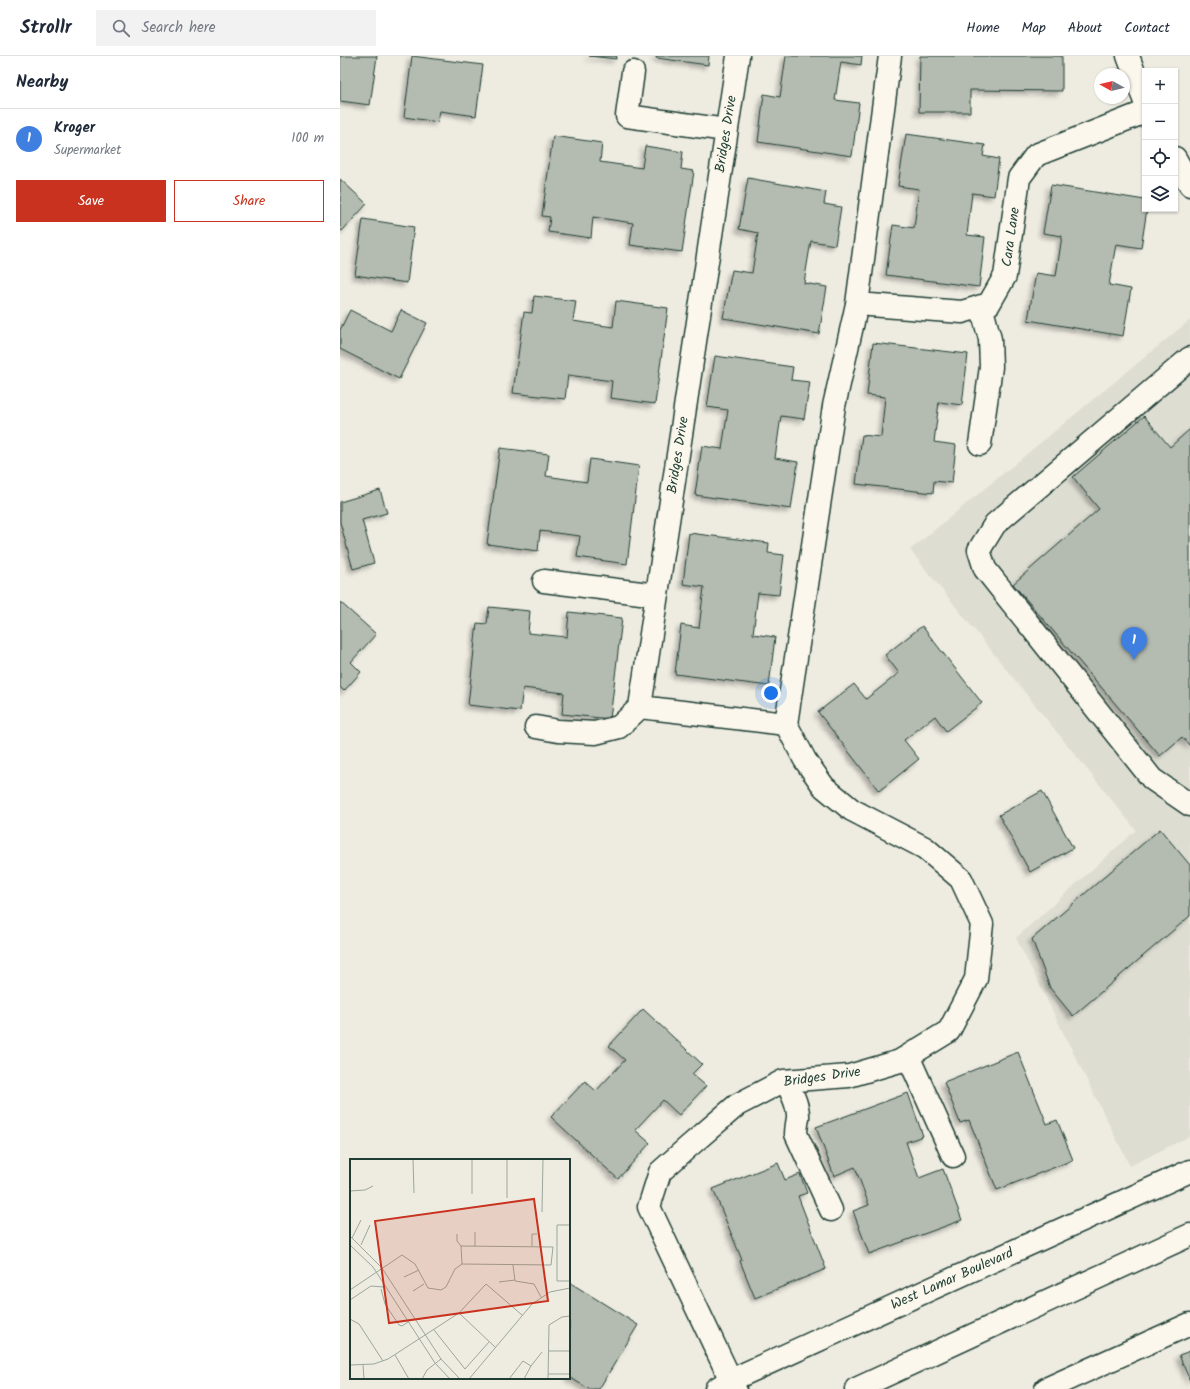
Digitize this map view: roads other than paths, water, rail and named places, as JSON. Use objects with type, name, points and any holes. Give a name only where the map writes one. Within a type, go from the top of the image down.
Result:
[{"type":"main road","name":"Bridges Drive","points":[[640,707],[738,56]]},
{"type":"main road","points":[[536,727],[558,731],[595,733],[619,727],[640,707],[786,724],[834,406],[857,304],[890,56]]},
{"type":"main road","points":[[1128,56],[1142,94]]},
{"type":"main road","points":[[633,72],[627,116],[726,130]]},
{"type":"main road","name":"Cara Lane","points":[[857,304],[962,312],[988,304],[1006,276],[1019,178],[1036,155],[1142,113]]},
{"type":"main road","points":[[1178,163],[1190,185]]},
{"type":"main road","points":[[980,444],[991,367],[990,339],[981,306]]},
{"type":"main road","points":[[1190,358],[995,524],[979,550],[985,569],[1152,779],[1190,805]]},
{"type":"main road","points":[[544,581],[657,595]]},
{"type":"main road","name":"Bridges Drive","points":[[727,1386],[649,1207],[660,1172],[737,1105],[783,1081],[849,1076],[900,1061],[949,1031],[976,979],[982,924],[961,879],[925,848],[852,810],[824,787],[805,760],[786,724]]},
{"type":"main road","points":[[908,1056],[954,1156]]},
{"type":"main road","points":[[786,1081],[797,1106],[798,1118],[796,1134],[830,1210]]},
{"type":"main road","name":"West Lamar Boulevard","points":[[727,1386],[1190,1171]]},
{"type":"main road","points":[[856,1389],[885,1383],[1190,1235]]},
{"type":"main road","points":[[1046,1389],[1190,1324]]},
{"type":"place","name":"Kroger","points":[[1134,660]]}]
